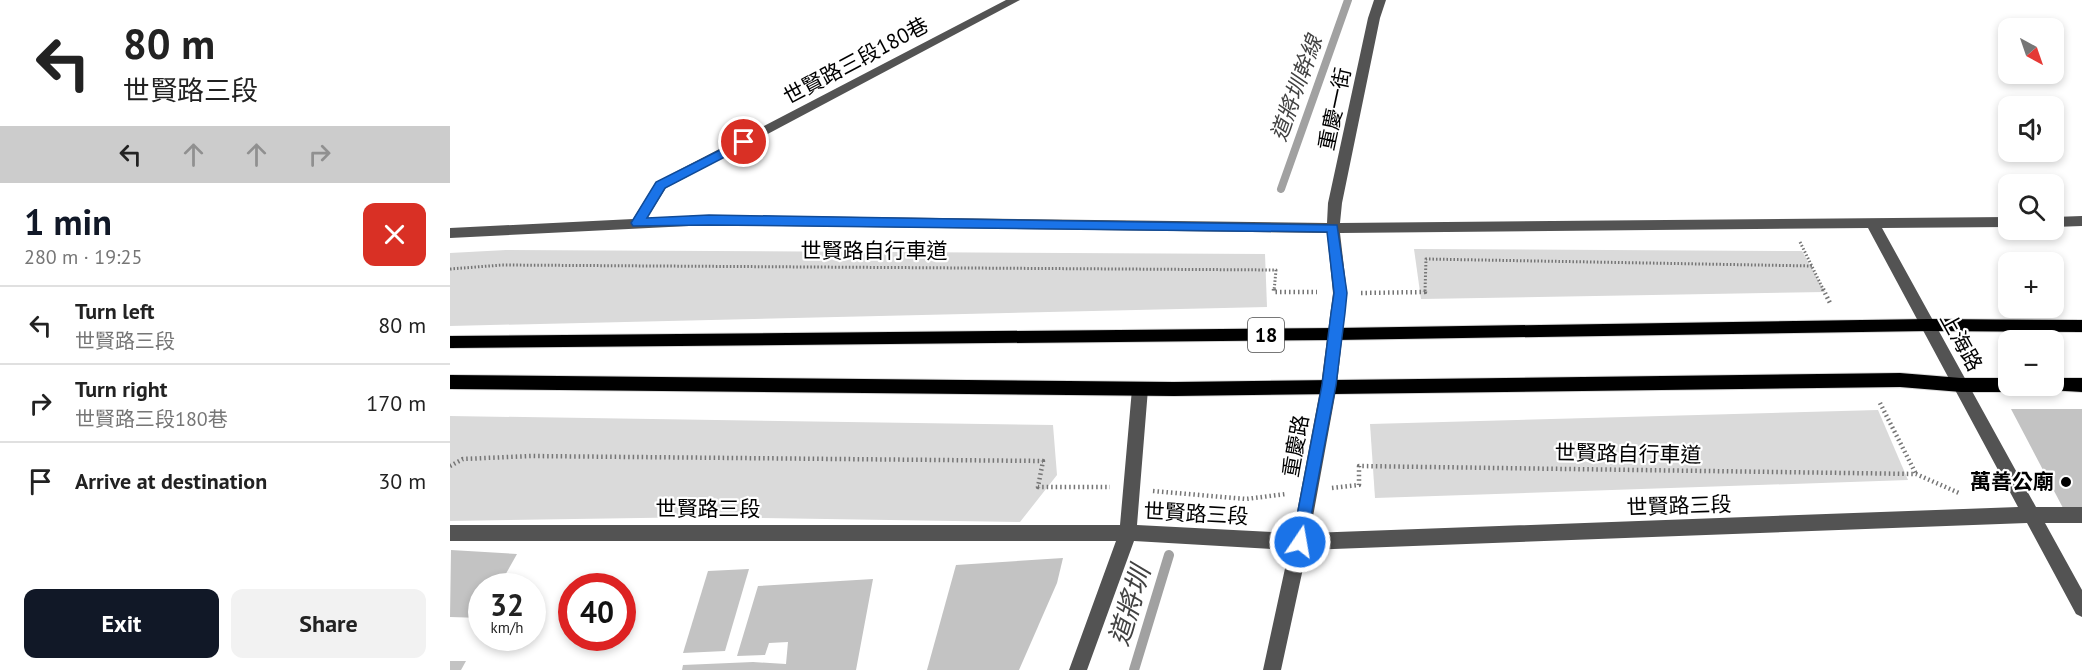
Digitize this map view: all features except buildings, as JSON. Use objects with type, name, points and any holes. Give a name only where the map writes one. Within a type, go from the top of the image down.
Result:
[{"type":"main road","name":"18","points":[[450,342],[1336,334],[1928,325],[2082,326]]},
{"type":"main road","points":[[450,382],[1140,389],[1900,380],[1961,385],[1998,385]]},
{"type":"main road","points":[[2064,385],[2082,385]]},
{"type":"street","name":"世賢路三段180巷","points":[[637,223],[661,185],[1014,0]]},
{"type":"street","name":"重慶一街","points":[[1333,228],[1337,191],[1374,18],[1380,0]]},
{"type":"street","points":[[450,233],[709,220],[1333,228],[1998,222]]},
{"type":"street","points":[[2064,222],[2082,221]]},
{"type":"street","name":"上海路","points":[[1872,224],[2082,608]]},
{"type":"street","name":"重慶路","points":[[1272,670],[1300,542],[1329,385],[1340,293],[1333,228]]},
{"type":"street","points":[[1078,670],[1128,533],[1140,389]]},
{"type":"street","name":"世賢路三段","points":[[450,533],[1128,533],[1300,542],[2082,515]]},
{"type":"path","points":[[1796,236],[1825,292]]},
{"type":"path","points":[[1425,292],[1426,259],[1812,266]]},
{"type":"path","name":"世賢路自行車道","points":[[450,269],[514,265],[1276,270],[1274,292]]},
{"type":"path","points":[[1881,404],[1916,474]]},
{"type":"path","points":[[450,466],[463,459],[531,456],[1042,462],[1038,487],[1132,488],[1246,499]]},
{"type":"path","name":"世賢路自行車道","points":[[1359,485],[1359,466],[1916,474],[1960,493]]},
{"type":"shaded area","points":[[1414,249],[1802,251],[1825,292],[1421,299]]},
{"type":"shaded area","points":[[506,250],[1265,254],[1267,307],[450,326],[450,253]]},
{"type":"shaded area","points":[[1878,410],[1908,480],[1375,498],[1370,424]]},
{"type":"shaded area","points":[[450,416],[1053,425],[1057,475],[1020,522],[706,517],[450,521]]},
{"type":"waterway","name":"道將圳幹線","points":[[1281,189],[1348,0]]},
{"type":"waterway","name":"道將圳","points":[[1134,670],[1169,555]]},
{"type":"place","name":"萬善公廟","points":[[2066,482]]},
{"type":"route","points":[[744,142],[661,185],[637,223],[709,220],[1333,228],[1340,293],[1338,313],[1329,385],[1300,542]]}]
